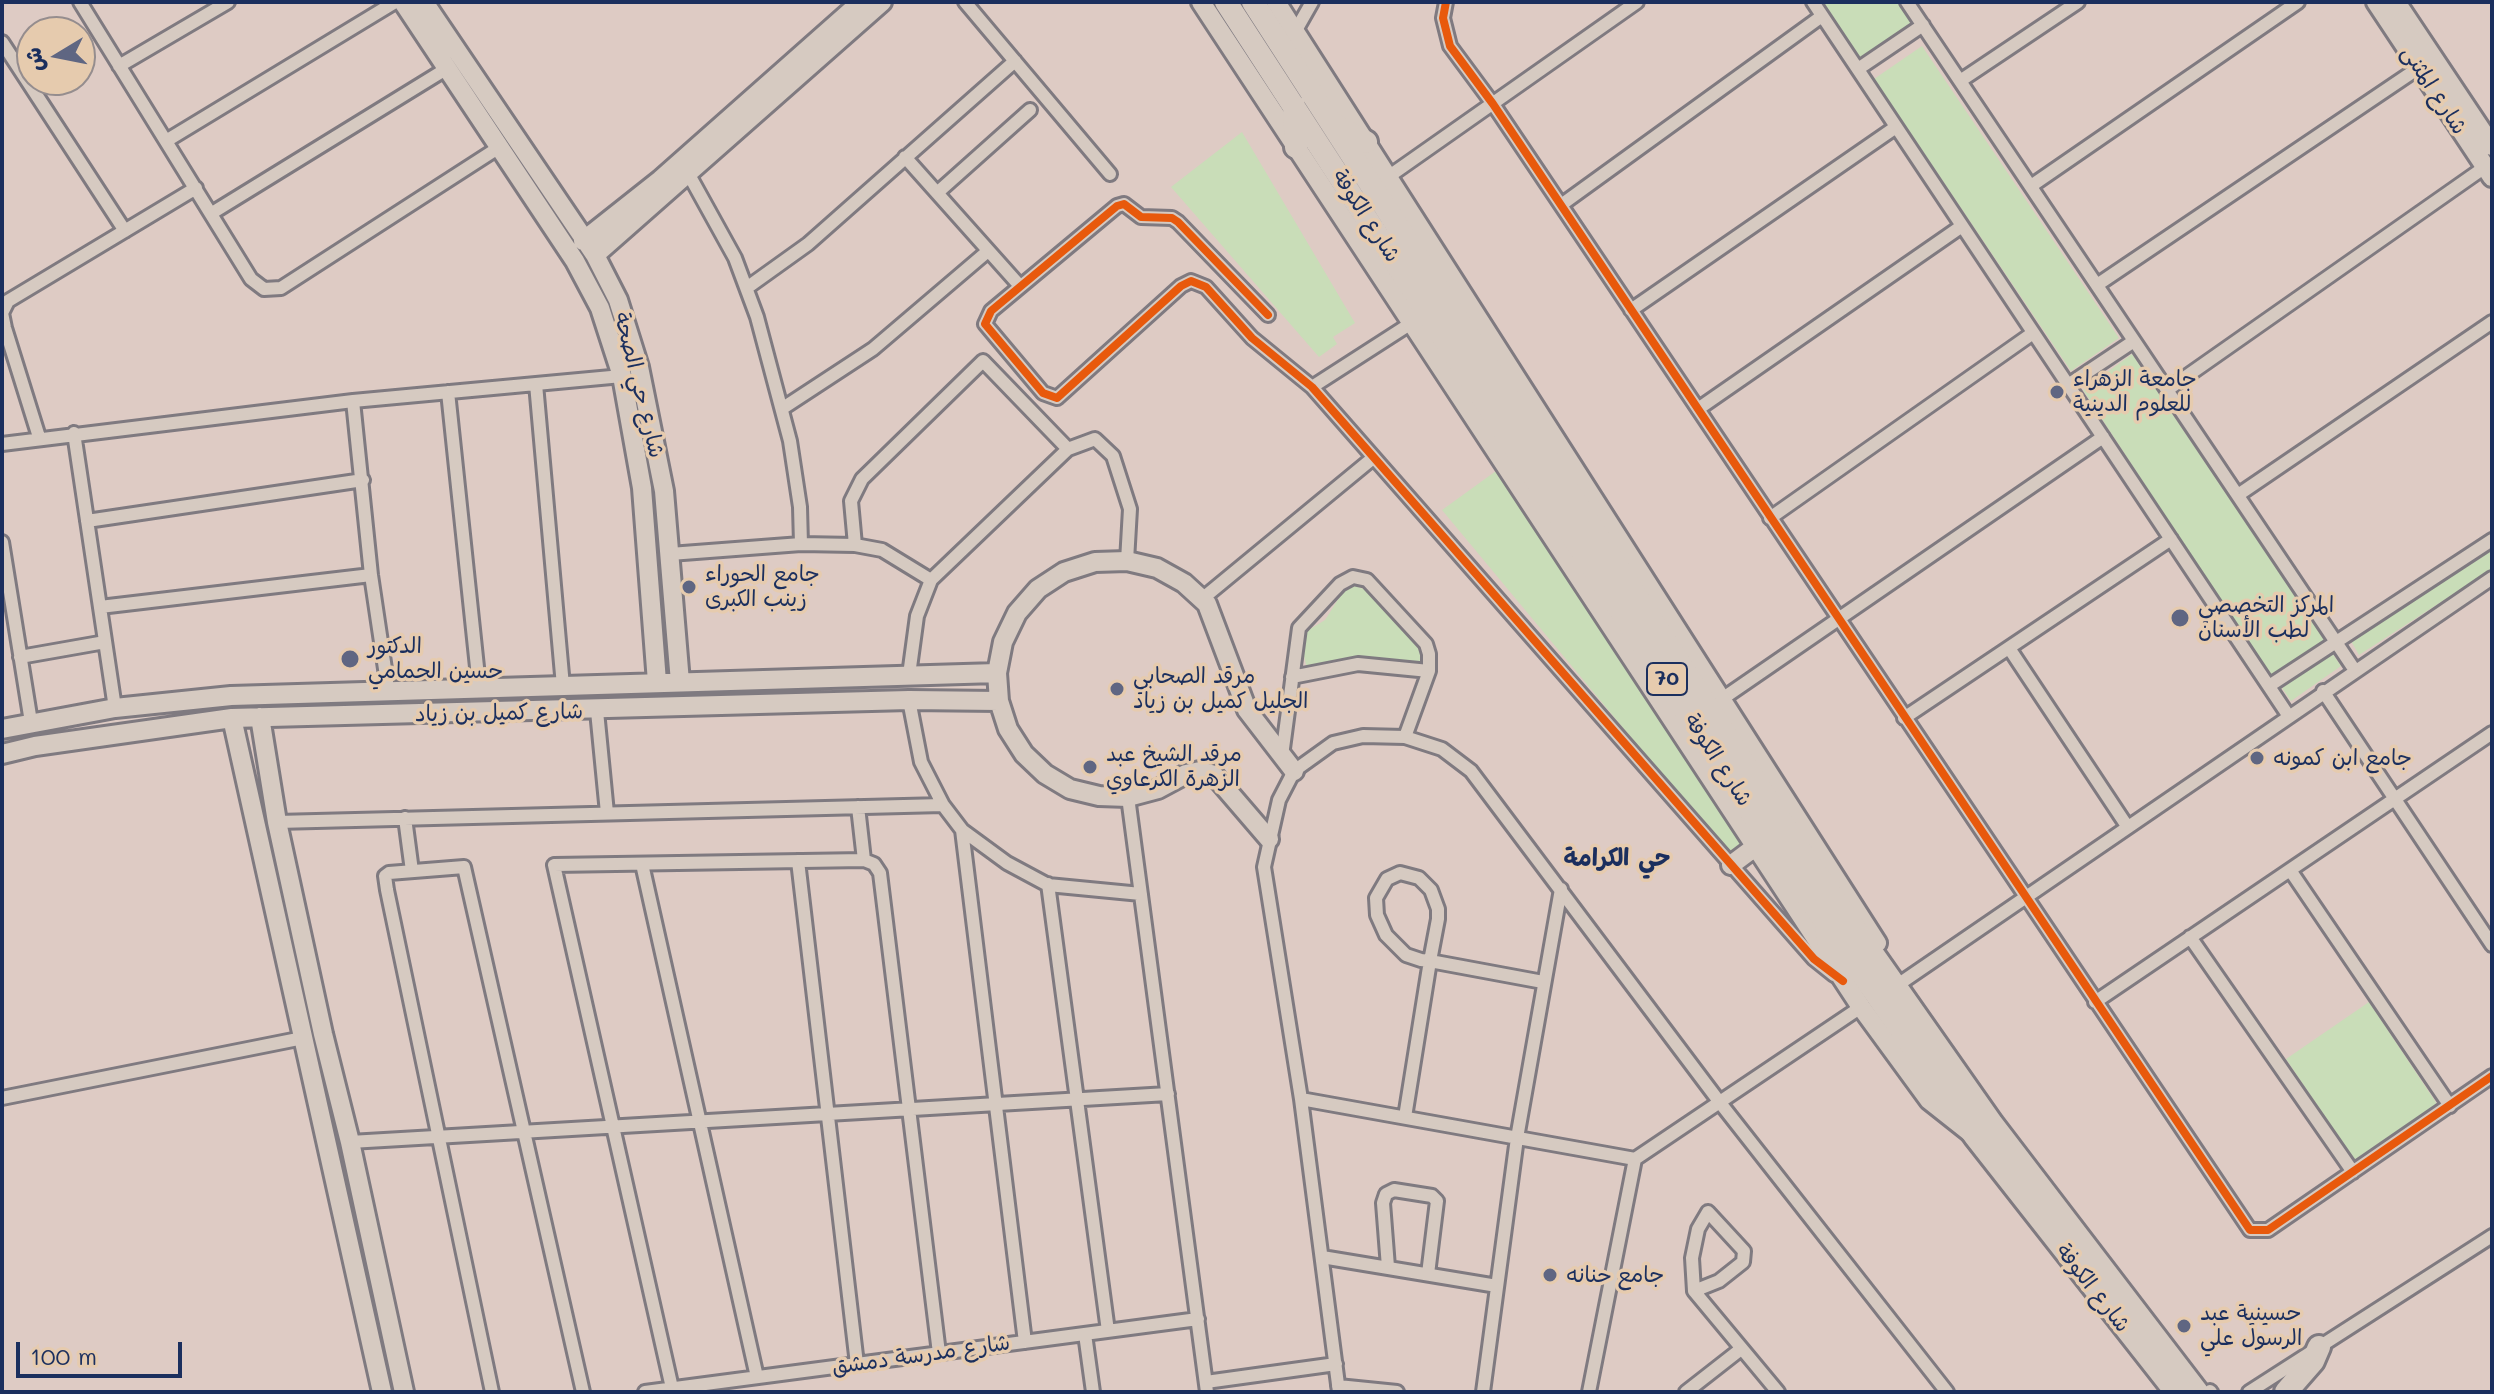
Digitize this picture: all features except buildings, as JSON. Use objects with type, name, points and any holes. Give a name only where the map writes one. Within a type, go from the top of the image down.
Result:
[{"type":"highway","name":"شارع الكوفة","points":[[1226,2],[1294,105],[1630,588],[1825,920],[1983,1130],[2144,1333]]},
{"type":"highway","name":"شارع الكوفة","points":[[1253,2],[1983,1130]]},
{"type":"highway","points":[[1294,105],[1296,147]]},
{"type":"highway","points":[[1330,122],[1366,142]]},
{"type":"highway","points":[[1585,585],[1630,588]]},
{"type":"highway","points":[[1799,820],[1802,853]]},
{"type":"highway","points":[[1825,920],[1838,972]]},
{"type":"highway","points":[[2144,1333],[2210,1392]]},
{"type":"highway","name":"70","points":[[2144,1333],[2176,1392]]},
{"type":"highway","name":"70","points":[[2144,1333],[2197,1392]]},
{"type":"highway","points":[[2286,1392],[2313,1361],[2319,1347]]},
{"type":"main road","name":"شارع حي الصحة","points":[[403,2],[423,11],[446,69],[575,261],[600,308],[622,376],[642,488],[657,682]]},
{"type":"main road","points":[[589,248],[657,190],[861,2]]},
{"type":"main road","points":[[657,190],[688,173],[882,2]]},
{"type":"main road","points":[[1201,2],[1861,1007],[1929,1100],[1950,1120],[1983,1130],[1978,1088],[1902,982],[1722,699],[1630,588],[1388,177],[1276,2]]},
{"type":"main road","name":"شارع المثنى","points":[[2376,2],[2488,172]]},
{"type":"main road","name":"شارع المثنى","points":[[2396,2],[2492,146]]},
{"type":"main road","name":"شارع حي الصحة","points":[[435,36],[589,248],[618,300],[639,367],[664,491],[680,682]]},
{"type":"main road","points":[[642,488],[652,498],[664,491]]},
{"type":"main road","points":[[646,522],[651,515],[659,513],[668,522]]},
{"type":"main road","points":[[1269,839],[1214,775],[1200,771],[1186,774],[1158,789],[1128,797],[1099,796],[1070,789],[1045,774],[1024,754],[1008,729],[999,701],[997,673],[1003,642],[1017,613],[1038,589],[1064,572],[1095,562],[1127,561],[1157,568],[1184,583],[1202,599],[1221,634],[1236,687],[1247,710],[1288,764]]},
{"type":"main road","name":"شارع كميل بن زياد","points":[[2,729],[107,709],[215,696],[997,673]]},
{"type":"main road","points":[[789,704],[781,690],[791,681]]},
{"type":"main road","points":[[748,706],[757,697],[750,682]]},
{"type":"main road","name":"شارع كميل بن زياد","points":[[2,754],[100,736],[232,718],[597,711],[909,700],[999,701]]},
{"type":"main road","points":[[149,704],[147,715],[153,729]]},
{"type":"main road","points":[[100,736],[107,709]]},
{"type":"main road","points":[[260,717],[277,822],[404,1392]]},
{"type":"main road","points":[[232,718],[382,1392]]},
{"type":"main road","points":[[1731,865],[1755,847]]},
{"type":"main road","points":[[303,1038],[323,1034]]},
{"type":"street","points":[[80,2],[256,285],[273,290],[498,148]]},
{"type":"street","points":[[119,66],[228,2]]},
{"type":"street","points":[[166,141],[395,2]]},
{"type":"street","points":[[965,2],[1110,174]]},
{"type":"street","points":[[1295,32],[1312,2]]},
{"type":"street","points":[[1446,2],[1443,18],[1450,46],[1493,104],[2250,1230],[2268,1230],[2492,1076]]},
{"type":"street","points":[[1388,177],[1637,2]]},
{"type":"street","points":[[1813,2],[2288,715]]},
{"type":"street","points":[[1907,2],[2354,669]]},
{"type":"street","points":[[1960,81],[2078,2]]},
{"type":"street","points":[[2031,186],[2298,2]]},
{"type":"street","points":[[1561,205],[1822,16]]},
{"type":"street","points":[[1858,69],[1923,25]]},
{"type":"street","points":[[2,42],[125,231]]},
{"type":"street","points":[[748,287],[808,244],[1015,61]]},
{"type":"street","points":[[2097,285],[2420,67]]},
{"type":"street","points":[[212,213],[446,69]]},
{"type":"street","points":[[937,193],[1030,110]]},
{"type":"street","points":[[1631,310],[1896,127]]},
{"type":"street","points":[[905,157],[1020,286]]},
{"type":"street","points":[[2167,390],[2488,172]]},
{"type":"street","points":[[688,173],[721,229],[748,287],[783,408],[800,507],[801,544]]},
{"type":"street","points":[[39,437],[2,313],[8,301],[196,188]]},
{"type":"street","points":[[1268,315],[1178,222],[1172,218],[1141,217],[1124,204],[1117,206],[1020,286],[987,315],[985,324],[1047,396],[1057,398],[1181,286],[1191,281],[1206,287],[1252,338],[1312,387],[1814,959],[1838,972]]},
{"type":"street","points":[[1698,409],[1962,226]]},
{"type":"street","points":[[783,408],[873,349],[988,251]]},
{"type":"street","points":[[1312,387],[1413,322]]},
{"type":"street","points":[[2238,495],[2492,322]]},
{"type":"street","points":[[1770,518],[2033,333]]},
{"type":"street","points":[[2068,385],[2134,341]]},
{"type":"street","points":[[855,545],[851,501],[862,479],[983,361],[1068,449]]},
{"type":"street","points":[[2,444],[39,437],[353,401],[622,376]]},
{"type":"street","points":[[536,384],[563,686]]},
{"type":"street","points":[[448,392],[479,686]]},
{"type":"street","points":[[353,401],[371,575],[388,689]]},
{"type":"street","points":[[74,433],[105,642],[107,709]]},
{"type":"street","points":[[1722,699],[2103,437]]},
{"type":"street","points":[[909,675],[917,616],[931,580],[1068,449],[1095,439],[1113,456],[1130,509],[1127,561]]},
{"type":"street","points":[[1202,599],[1373,458]]},
{"type":"street","points":[[87,521],[363,480]]},
{"type":"street","points":[[1904,718],[2171,539]]},
{"type":"street","points":[[2269,686],[2492,540]]},
{"type":"street","points":[[2,542],[8,628],[20,657],[31,722]]},
{"type":"street","points":[[670,554],[801,544],[855,545],[882,550],[931,580]]},
{"type":"street","points":[[100,607],[371,575]]},
{"type":"street","points":[[1397,1392],[1339,1389],[1301,1099],[1264,867],[1288,764],[1292,677],[1299,628],[1340,584],[1353,577],[1367,580],[1426,644],[1429,671],[1405,737]]},
{"type":"street","points":[[1902,982],[2354,669],[2492,578]]},
{"type":"street","points":[[20,657],[105,642]]},
{"type":"street","points":[[2009,648],[2127,826]]},
{"type":"street","points":[[1292,677],[1358,664],[1429,671]]},
{"type":"street","points":[[2323,691],[2492,945]]},
{"type":"street","points":[[909,700],[921,762],[943,805],[962,830],[1007,863],[1048,884],[1141,894]]},
{"type":"street","points":[[597,711],[607,813]]},
{"type":"street","points":[[1288,764],[1333,743],[1363,736],[1405,737],[1442,749],[1471,771],[1721,1104],[1947,1392]]},
{"type":"street","points":[[2095,1002],[2491,737]]},
{"type":"street","points":[[1128,797],[1207,1387],[1336,1364]]},
{"type":"street","points":[[277,822],[943,805]]},
{"type":"street","points":[[858,807],[864,860]]},
{"type":"street","points":[[405,818],[412,871]]},
{"type":"street","points":[[962,830],[993,1104],[1025,1342]]},
{"type":"street","points":[[672,1388],[554,865],[864,860],[874,864],[880,873],[939,1353]]},
{"type":"street","points":[[798,861],[857,1364]]},
{"type":"street","points":[[642,864],[757,1377]]},
{"type":"street","points":[[492,1392],[436,1137],[385,882],[389,873],[464,867],[583,1392]]},
{"type":"street","points":[[2290,870],[2450,1106]]},
{"type":"street","points":[[1405,1117],[1430,961],[1438,919],[1435,898],[1419,878],[1411,873],[1393,875],[1376,898],[1380,925],[1399,950],[1430,961],[1543,982]]},
{"type":"street","points":[[1048,884],[1108,1331]]},
{"type":"street","points":[[1483,1392],[1517,1138],[1561,889]]},
{"type":"street","points":[[2190,937],[2353,1172]]},
{"type":"street","points":[[1301,1099],[1635,1159],[1861,1007]]},
{"type":"street","points":[[2,1098],[303,1038]]},
{"type":"street","points":[[350,1142],[1168,1094]]},
{"type":"street","points":[[1589,1392],[1635,1159]]},
{"type":"street","points":[[1388,1267],[1383,1203],[1386,1194],[1394,1190],[1432,1196],[1437,1201],[1428,1274]]},
{"type":"street","points":[[1694,1291],[1719,1281],[1743,1262],[1744,1251],[1708,1212],[1698,1229],[1692,1258],[1694,1291],[1778,1392]]},
{"type":"street","points":[[2249,1392],[2492,1236]]},
{"type":"street","points":[[1322,1257],[1497,1286]]},
{"type":"street","name":"شارع مدرسة دمشق","points":[[645,1392],[1198,1319]]},
{"type":"street","points":[[1085,1334],[1093,1392]]},
{"type":"street","points":[[1686,1392],[1741,1349]]},
{"type":"green space","points":[[1823,2],[1898,2],[1913,24],[1860,58]]},
{"type":"green space","points":[[1922,46],[2119,338],[2071,371],[1874,79]]},
{"type":"green space","points":[[1242,132],[1355,323],[1333,337],[1337,344],[1319,357],[1171,187]]},
{"type":"green space","points":[[2132,354],[2325,641],[2272,679],[2083,390]]},
{"type":"green space","points":[[1496,471],[1746,844],[1728,854],[1442,510]]},
{"type":"green space","points":[[2492,550],[2492,569],[2359,655],[2351,641]]},
{"type":"green space","points":[[1355,586],[1367,590],[1422,647],[1420,664],[1354,659],[1307,669],[1303,652],[1307,631],[1325,620],[1344,590]]},
{"type":"green space","points":[[2332,653],[2341,666],[2291,701],[2282,688]]},
{"type":"green space","points":[[2369,1002],[2437,1104],[2354,1160],[2286,1059]]},
{"type":"cycle path","points":[[1446,2],[1443,18],[1450,46],[1493,104],[2250,1230],[2268,1230],[2492,1076]]},
{"type":"cycle path","points":[[1268,315],[1178,222],[1172,218],[1141,217],[1124,204],[1117,206],[991,311],[985,324],[1043,393],[1057,398],[1181,286],[1191,281],[1206,287],[1252,338],[1312,387],[1814,959],[1843,981]]},
{"type":"place","name":"جامعة الزهراء للعلوم الدينية","points":[[2057,392]]},
{"type":"place","name":"جامع الحوراء زينب الكبرى","points":[[689,587]]},
{"type":"place","name":"المركز التخصصي لطب الأسنان","points":[[2180,618]]},
{"type":"place","name":"الدكتور حسين الحمامي","points":[[350,659]]},
{"type":"place","name":"مرقد الصحابي الجليل كميل بن زياد","points":[[1117,689]]},
{"type":"place","name":"جامع ابن كمونه","points":[[2257,758]]},
{"type":"place","name":"مرقد الشيخ عبد الزهرة الكرعاوي","points":[[1090,767]]},
{"type":"place","name":"جامع حنانه","points":[[1550,1275]]},
{"type":"place","name":"حسينية عبد الرسول علي","points":[[2184,1326]]},
{"type":"district","name":"حي الكرامة","points":[[1617,859]]}]
